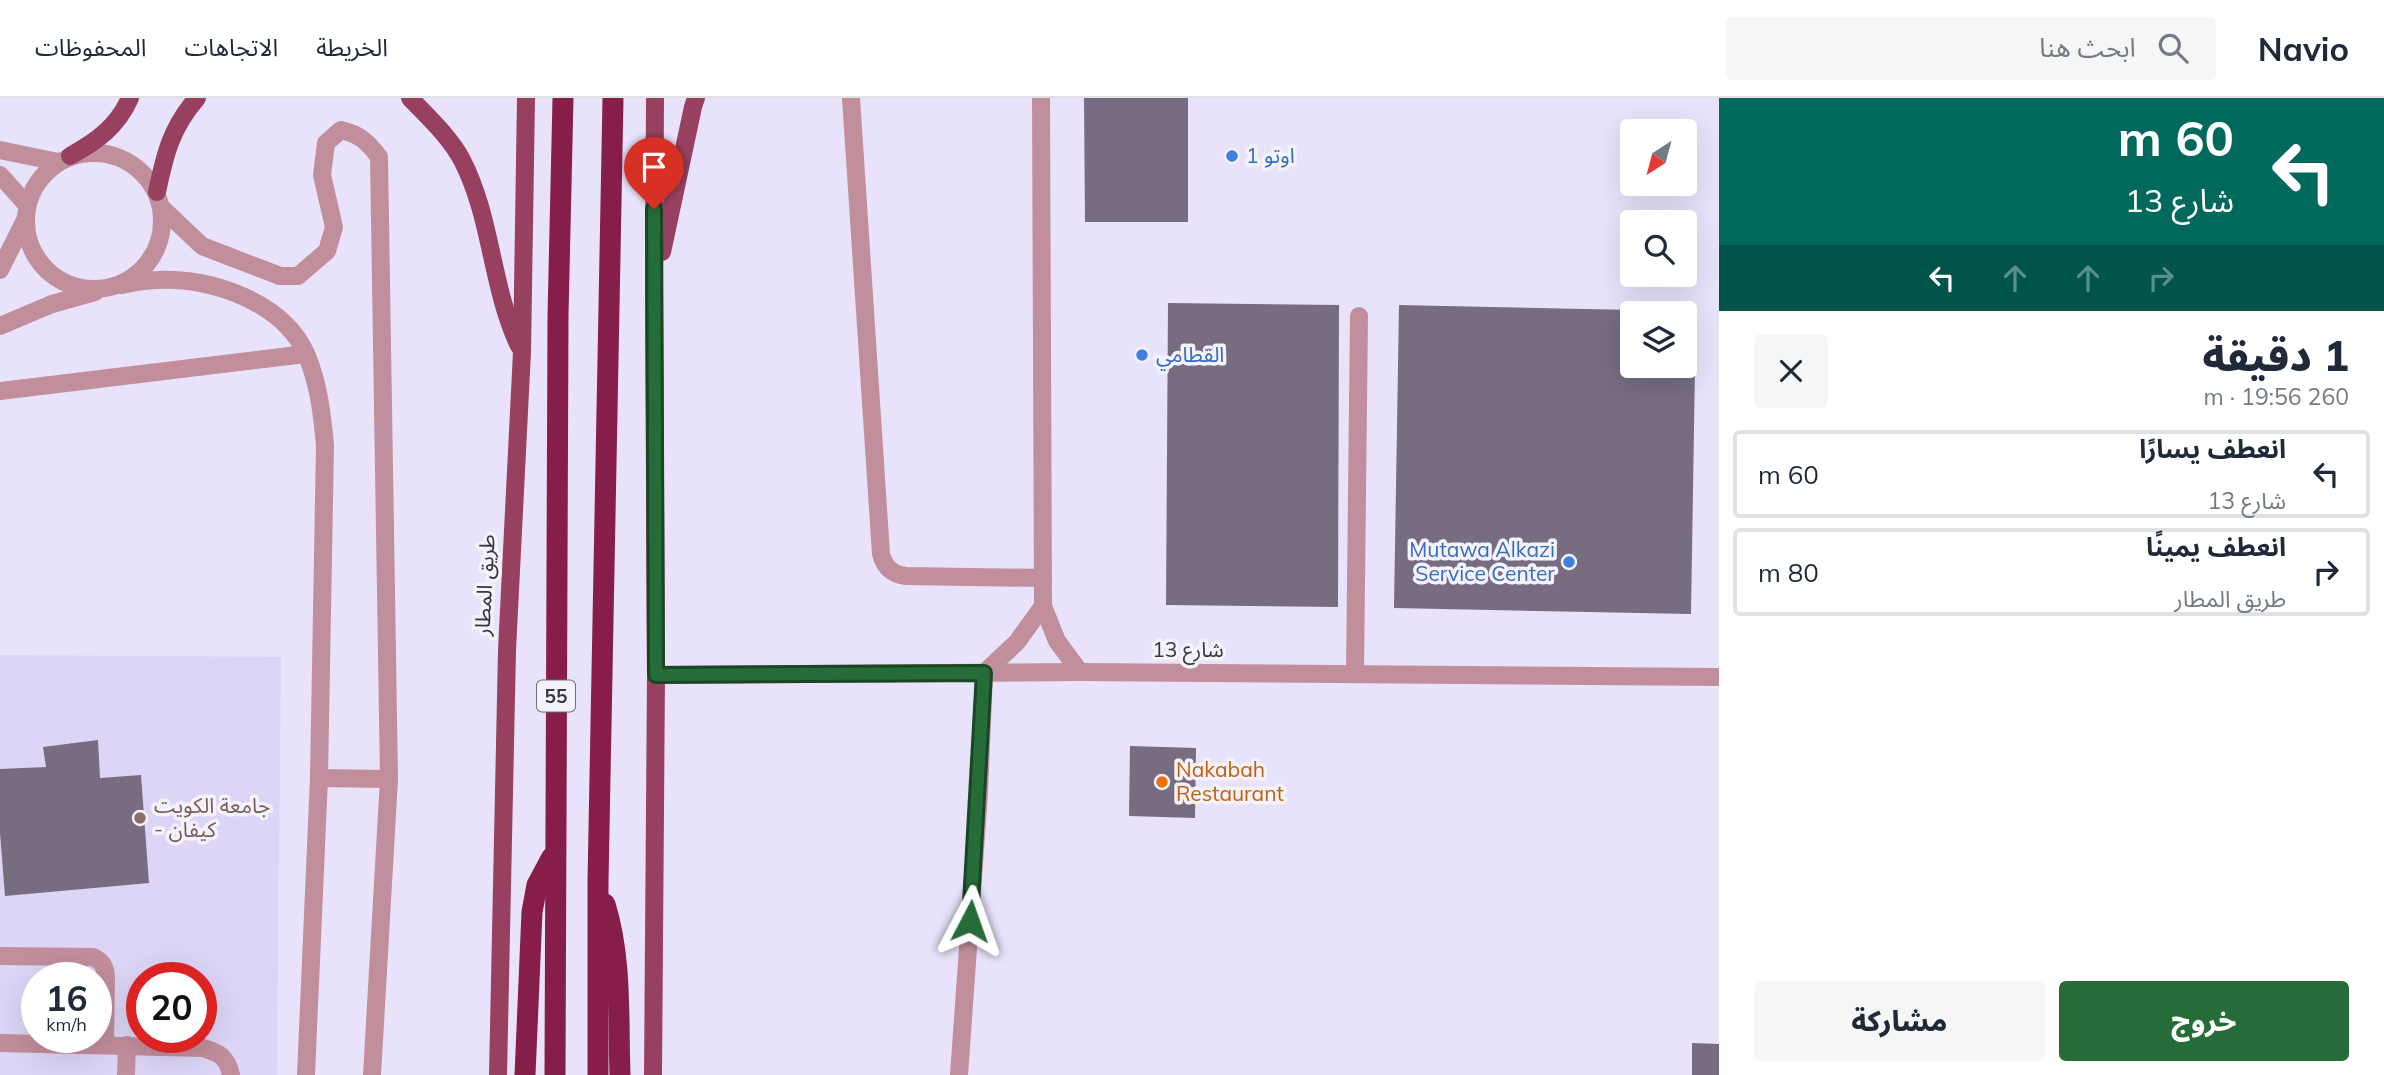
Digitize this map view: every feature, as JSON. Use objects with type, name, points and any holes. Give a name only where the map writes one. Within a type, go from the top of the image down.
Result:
[{"type":"highway","name":"55","points":[[555,1075],[558,316],[563,98]]},
{"type":"highway","name":"55","points":[[598,1075],[598,882],[613,98]]},
{"type":"highway","points":[[524,1075],[532,912],[537,885],[555,852]]},
{"type":"highway","points":[[598,882],[617,950],[620,1075]]},
{"type":"main road","points":[[64,159],[107,133],[119,119],[130,98]]},
{"type":"main road","points":[[159,200],[167,147],[197,98]]},
{"type":"main road","points":[[410,98],[448,139],[468,172],[482,218],[497,285],[522,352]]},
{"type":"main road","name":"طريق المطار","points":[[498,1075],[507,650],[522,352],[526,98]]},
{"type":"main road","points":[[654,290],[696,98]]},
{"type":"main road","points":[[653,1075],[656,675],[654,99]]},
{"type":"street","points":[[851,98],[879,528],[884,562],[897,575],[906,576],[1043,578]]},
{"type":"street","points":[[1041,98],[1042,606],[1057,641],[1080,672]]},
{"type":"street","points":[[0,150],[64,159],[95,152],[120,157],[142,171],[159,200],[202,246],[280,276],[298,276],[327,251],[334,228],[322,175],[326,142],[341,130],[356,134],[370,144],[379,157],[389,779],[372,1075]]},
{"type":"street","points":[[0,270],[38,181],[64,159]]},
{"type":"street","points":[[0,175],[27,211],[26,230],[34,253],[51,274],[61,281],[85,289],[159,279],[198,282],[247,297],[281,320],[306,354],[320,395],[325,445],[319,778],[306,1075]]},
{"type":"street","points":[[0,326],[52,304],[116,286],[137,275],[150,262],[159,245],[163,227],[159,200]]},
{"type":"street","points":[[1355,673],[1359,316]]},
{"type":"street","points":[[0,391],[306,354]]},
{"type":"street","points":[[959,1075],[979,793],[984,673],[1017,642],[1042,606]]},
{"type":"street","name":"شارع 13","points":[[656,675],[1080,672],[1719,677]]},
{"type":"street","points":[[319,778],[389,779]]},
{"type":"street","points":[[0,956],[93,957],[101,962]]},
{"type":"street","points":[[0,1043],[21,1043]]},
{"type":"street","points":[[217,1052],[229,1063],[231,1075]]},
{"type":"street","points":[[125,1075],[126,1053]]},
{"type":"shaded area","name":"جامعة الكويت - كيفان","points":[[0,655],[281,657],[277,1075],[0,1075]]},
{"type":"building","points":[[1084,98],[1188,98],[1188,222],[1085,222]]},
{"type":"building","points":[[1168,303],[1339,305],[1338,607],[1166,605]]},
{"type":"building","points":[[1399,305],[1620,310],[1620,378],[1695,378],[1691,614],[1394,608]]},
{"type":"building","points":[[98,740],[100,778],[141,775],[149,883],[5,896],[0,833],[0,769],[46,767],[43,747]]},
{"type":"building","name":"Nakabah Restaurant","points":[[1130,746],[1196,748],[1195,818],[1129,816]]},
{"type":"building","points":[[1692,1043],[1719,1044],[1719,1075],[1692,1075]]},
{"type":"place","name":"اوتو 1","points":[[1232,156]]},
{"type":"place","name":"القطامي","points":[[1142,355]]},
{"type":"place","name":"Mutawa Alkazi Service Center","points":[[1569,562]]},
{"type":"place","name":"Nakabah Restaurant","points":[[1162,782]]},
{"type":"place","name":"جامعة الكويت - كيفان","points":[[140,818]]},
{"type":"route","points":[[654,209],[656,675],[984,673],[970,921]]}]
